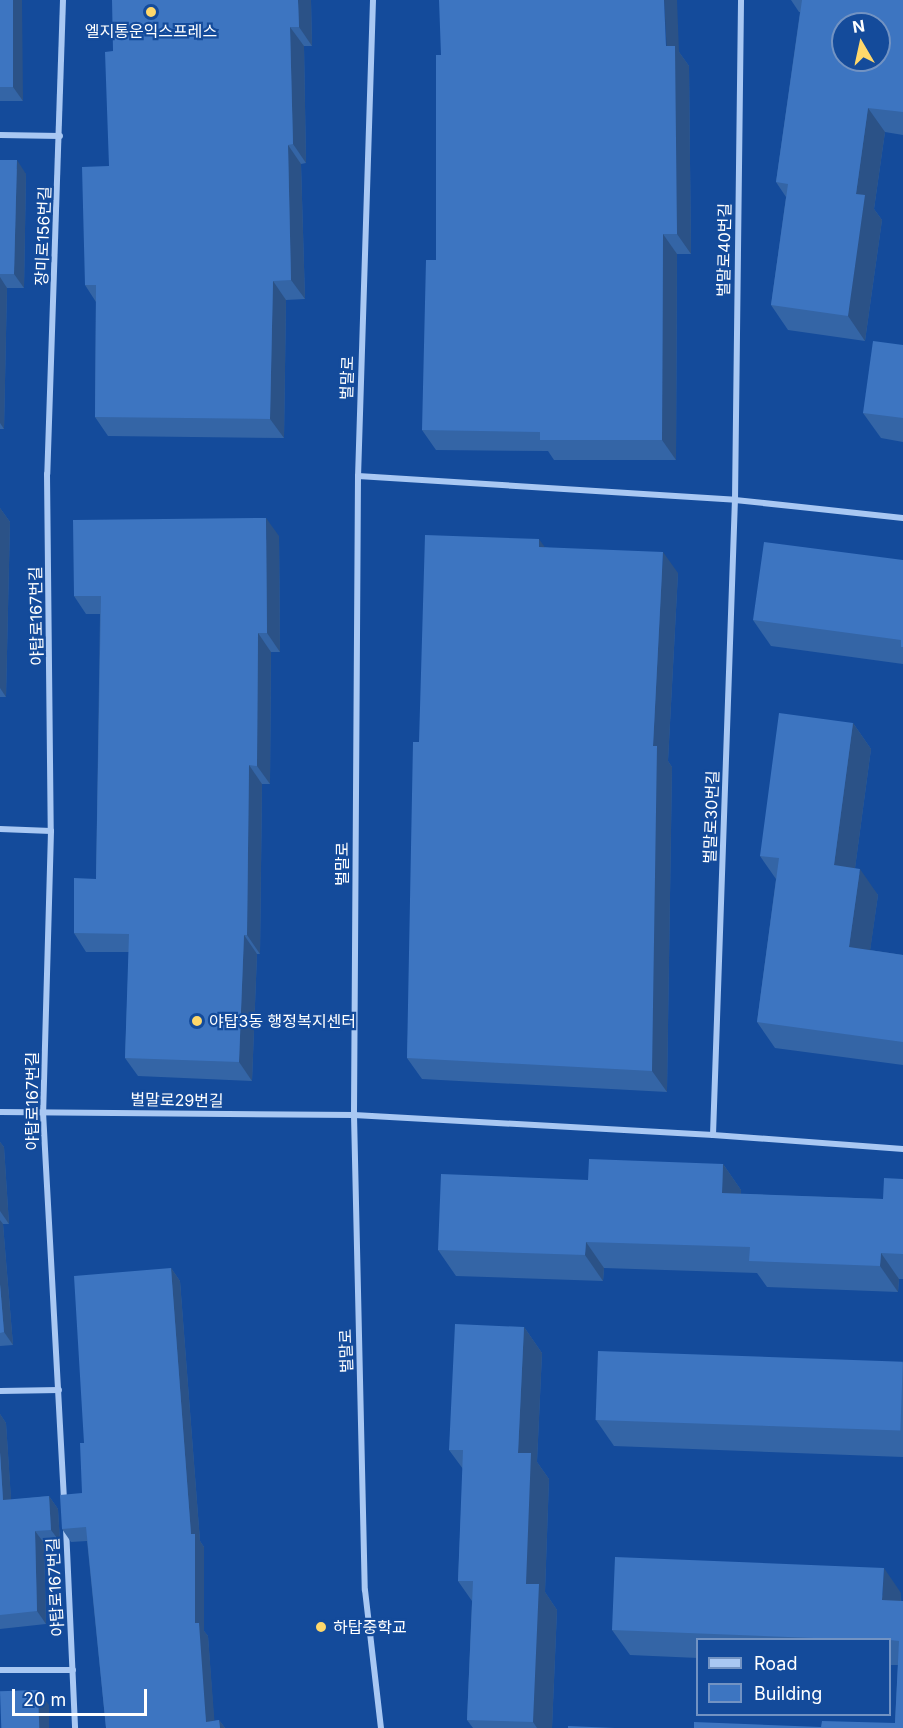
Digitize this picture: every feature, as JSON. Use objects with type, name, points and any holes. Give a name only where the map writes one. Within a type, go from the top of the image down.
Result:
[{"type":"street","name":"장미로156번길","points":[[47,474],[63,0]]},
{"type":"street","name":"벌말로","points":[[373,0],[358,476],[354,1115],[365,1590],[381,1728]]},
{"type":"street","name":"벌말로40번길","points":[[735,500],[741,0]]},
{"type":"street","points":[[0,135],[60,136]]},
{"type":"street","name":"야탑로167번길","points":[[47,474],[51,831],[43,1112],[65,1506]]},
{"type":"street","points":[[358,476],[735,500],[903,518]]},
{"type":"street","name":"벌말로30번길","points":[[713,1135],[735,500]]},
{"type":"street","points":[[0,829],[51,831]]},
{"type":"street","name":"벌말로29번길","points":[[0,1112],[354,1115]]},
{"type":"street","points":[[354,1115],[713,1135],[903,1149]]},
{"type":"street","points":[[0,1391],[59,1390]]},
{"type":"street","name":"야탑로167번길","points":[[65,1518],[75,1728]]},
{"type":"street","points":[[0,1670],[73,1670]]},
{"type":"building","points":[[0,0],[13,0],[13,87],[0,87]]},
{"type":"building","points":[[112,0],[298,0],[299,27],[290,27],[293,144],[288,145],[291,280],[273,281],[270,419],[95,417],[96,285],[85,285],[82,167],[109,166],[105,52],[113,51]]},
{"type":"building","points":[[439,0],[664,0],[666,46],[675,46],[677,234],[663,234],[662,440],[540,440],[540,432],[422,430],[426,260],[436,260],[436,55],[441,55]]},
{"type":"building","points":[[802,0],[903,0],[903,112],[868,108],[856,194],[865,195],[848,316],[771,305],[788,184],[776,182]]},
{"type":"building","points":[[0,160],[17,160],[14,274],[0,274]]},
{"type":"building","points":[[873,341],[903,345],[903,418],[863,413]]},
{"type":"building","points":[[266,518],[267,633],[258,633],[257,766],[249,765],[247,935],[244,935],[239,1062],[125,1058],[129,934],[74,933],[74,878],[96,879],[101,596],[74,596],[73,520]]},
{"type":"building","points":[[425,535],[539,539],[539,547],[663,552],[653,746],[657,746],[652,1071],[407,1058],[413,742],[419,742]]},
{"type":"building","points":[[764,542],[903,560],[903,647],[901,647],[901,640],[753,620]]},
{"type":"building","points":[[779,713],[853,723],[834,865],[860,869],[849,947],[903,955],[903,1042],[757,1022],[779,858],[760,856]]},
{"type":"building","points":[[589,1159],[723,1164],[722,1193],[883,1199],[884,1178],[903,1179],[903,1254],[881,1253],[880,1266],[749,1261],[750,1247],[586,1242],[585,1255],[438,1250],[441,1174],[588,1180]]},
{"type":"building","points":[[171,1268],[191,1534],[195,1534],[195,1623],[199,1623],[206,1722],[219,1720],[220,1728],[106,1728],[86,1527],[62,1529],[60,1495],[82,1493],[80,1443],[84,1443],[74,1276]]},
{"type":"building","points":[[0,1284],[4,1332],[0,1333]]},
{"type":"building","points":[[455,1324],[524,1327],[518,1453],[531,1453],[526,1584],[539,1584],[533,1722],[467,1720],[473,1581],[458,1581],[463,1450],[449,1450]]},
{"type":"building","points":[[598,1351],[903,1362],[900,1431],[596,1420]]},
{"type":"building","points":[[0,1452],[3,1500],[49,1496],[51,1530],[35,1531],[37,1611],[0,1615]]},
{"type":"building","points":[[615,1557],[884,1568],[882,1600],[903,1601],[903,1728],[694,1728],[694,1722],[821,1727],[822,1721],[895,1723],[899,1641],[891,1640],[891,1638],[814,1638],[612,1630]]},
{"type":"building","points":[[38,1690],[39,1728],[1,1728],[0,1691]]},
{"type":"building","points":[[568,1726],[615,1728],[568,1728]]},
{"type":"place","name":"엘지통운익스프레스","points":[[151,12]]},
{"type":"place","name":"야탑3동 행정복지센터","points":[[197,1021]]},
{"type":"place","name":"하탑중학교","points":[[321,1627]]}]
